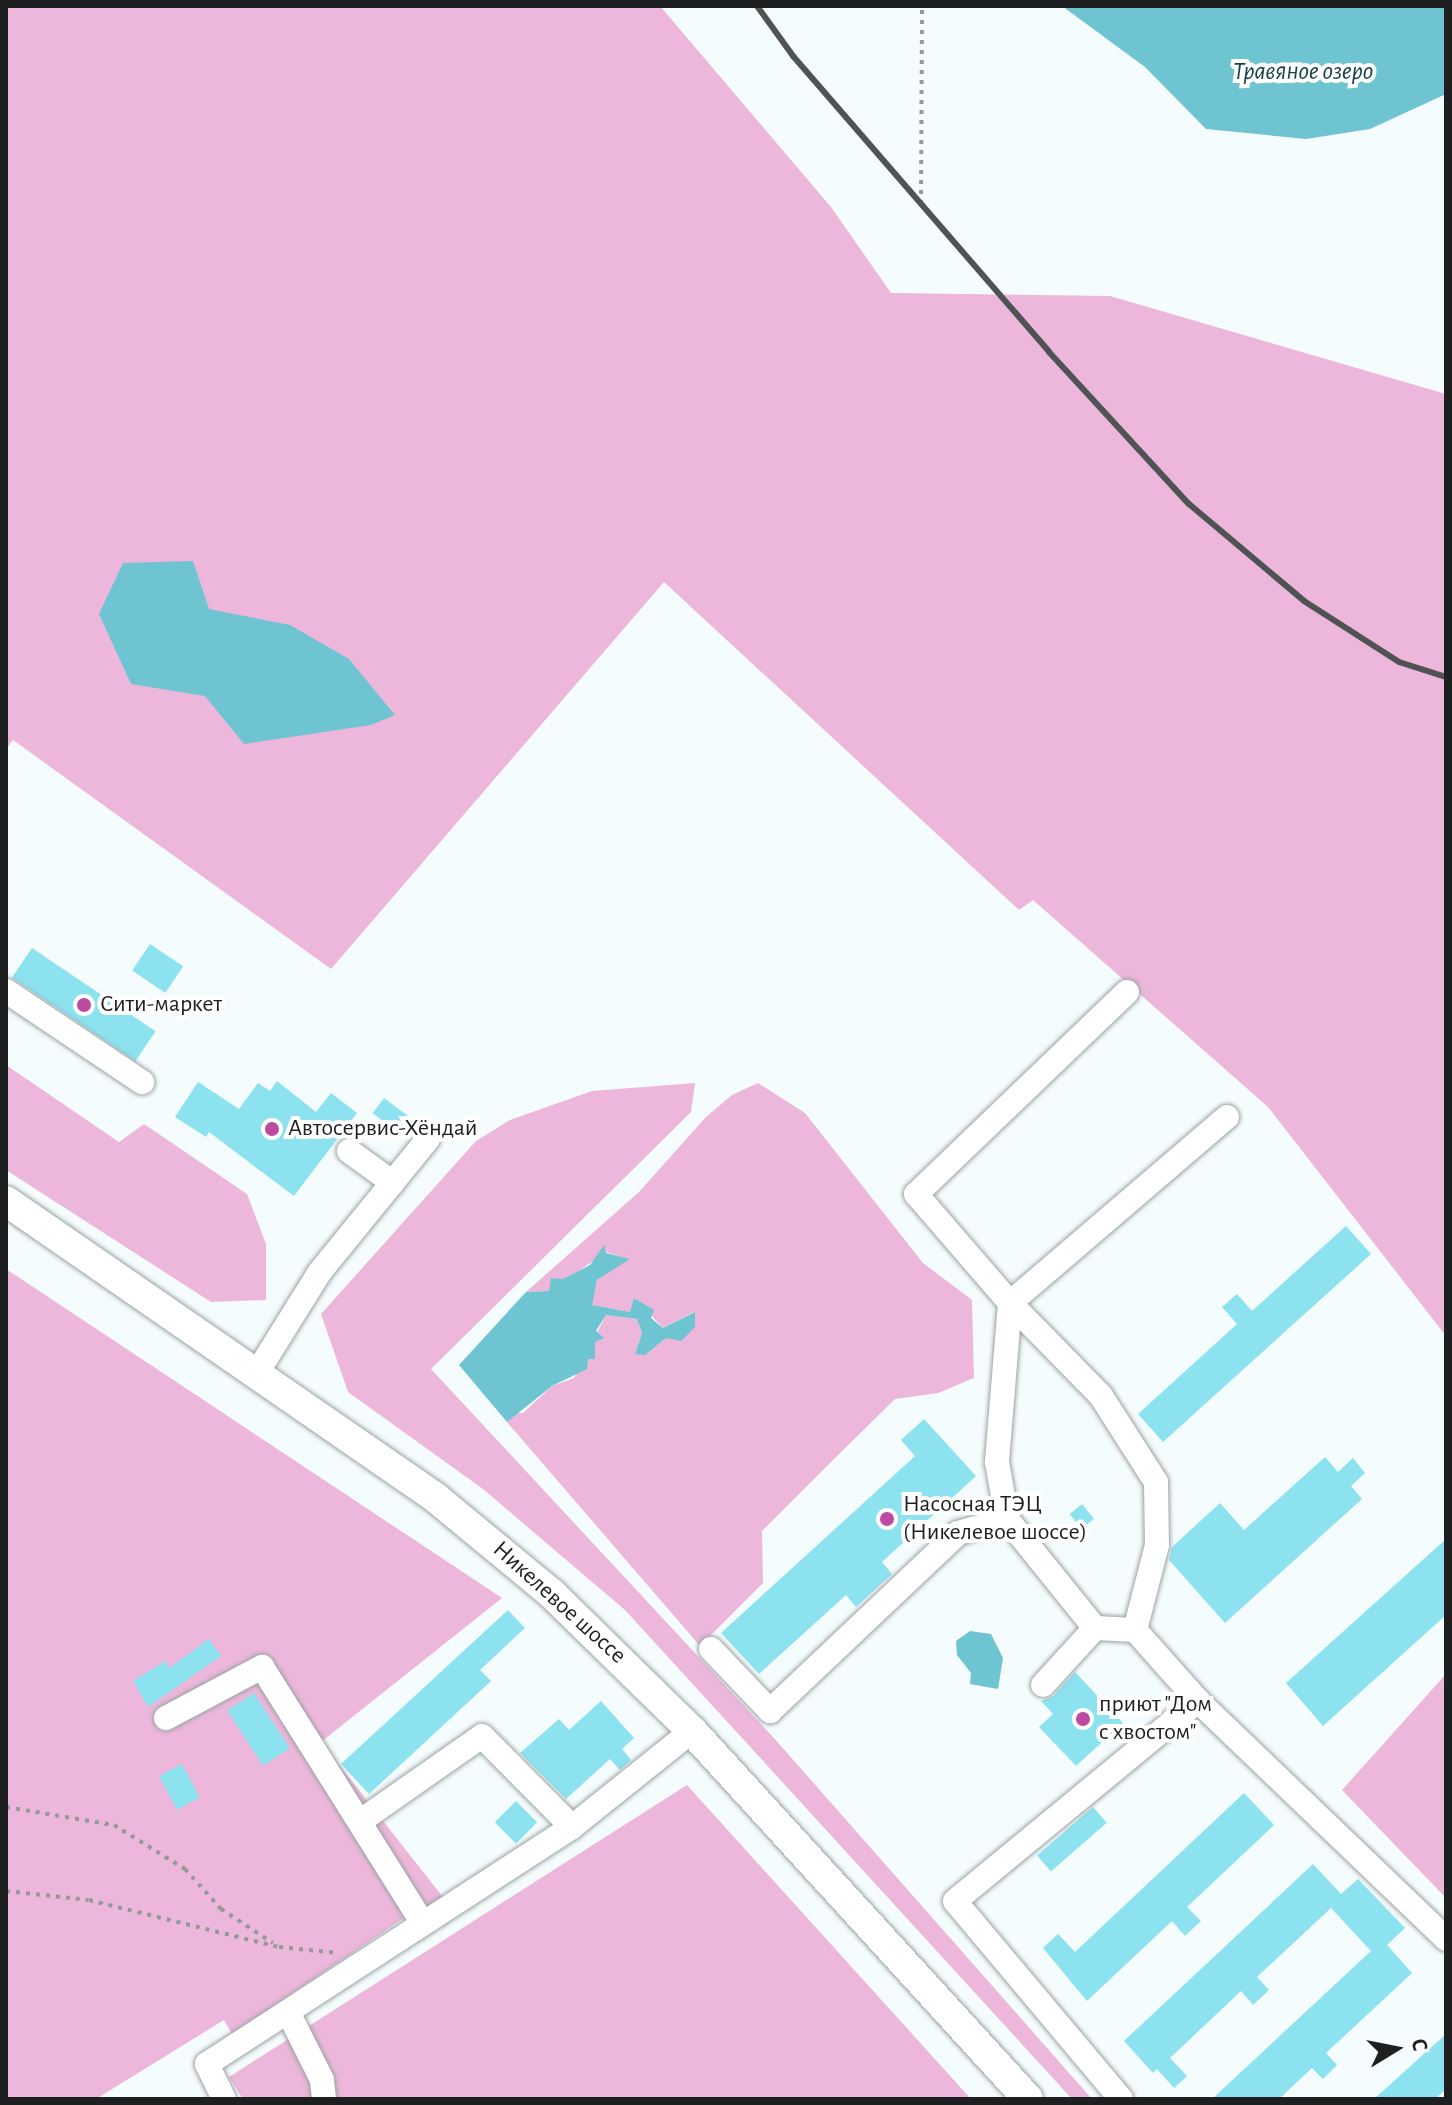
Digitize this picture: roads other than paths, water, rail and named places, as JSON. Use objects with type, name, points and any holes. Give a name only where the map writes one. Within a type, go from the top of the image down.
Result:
[{"type":"main road","name":"Никелевое шоссе","points":[[6,1201],[480,1531],[552,1594],[692,1731],[1028,2099]]},
{"type":"lane","points":[[6,991],[142,1082]]},
{"type":"lane","points":[[1127,992],[916,1194],[1010,1303],[1101,1396],[1156,1482],[1157,1545],[1135,1630]]},
{"type":"lane","points":[[1227,1117],[1010,1303],[997,1462],[1007,1519],[1095,1628],[1135,1630],[1198,1701],[1446,1939]]},
{"type":"lane","points":[[255,1376],[319,1273],[428,1139]]},
{"type":"lane","points":[[349,1151],[393,1183]]},
{"type":"lane","points":[[711,1649],[770,1711],[958,1533],[1007,1519]]},
{"type":"lane","points":[[1043,1685],[1095,1628]]},
{"type":"lane","points":[[166,1718],[262,1667],[362,1820],[423,1924]]},
{"type":"lane","points":[[1121,2099],[955,1901],[1198,1701]]},
{"type":"lane","points":[[224,2099],[207,2064],[572,1827],[692,1731]]},
{"type":"lane","points":[[362,1820],[482,1736],[572,1827]]},
{"type":"lane","points":[[288,2012],[322,2080],[324,2099]]},
{"type":"water","name":"Травяное озеро","points":[[1062,6],[1446,6],[1446,94],[1370,129],[1306,139],[1206,129],[1145,67]]},
{"type":"water","points":[[193,561],[209,609],[290,625],[349,659],[395,715],[371,725],[244,744],[205,696],[131,684],[99,614],[123,563]]},
{"type":"water","points":[[604,1245],[606,1253],[630,1259],[597,1280],[592,1305],[630,1312],[634,1298],[654,1310],[651,1318],[663,1328],[695,1312],[695,1327],[681,1341],[666,1338],[645,1355],[635,1354],[642,1333],[637,1319],[606,1315],[596,1331],[604,1338],[595,1342],[595,1359],[588,1359],[587,1369],[552,1386],[507,1422],[459,1365],[526,1292],[549,1291],[551,1278],[563,1279],[590,1265]]},
{"type":"water","points":[[970,1631],[991,1634],[1003,1658],[998,1689],[970,1684],[971,1673],[957,1655],[956,1641]]},
{"type":"railway","points":[[757,6],[793,56],[1049,352],[1189,504],[1304,601],[1399,662],[1446,677]]},
{"type":"place","name":"Сити-маркет","points":[[84,1005]]},
{"type":"place","name":"Автосервис-Хёндай","points":[[272,1129]]},
{"type":"place","name":"Насосная ТЭЦ (Никелевое шоссе)","points":[[887,1519]]},
{"type":"place","name":"приют \"Дом с хвостом\"","points":[[1083,1719]]}]
